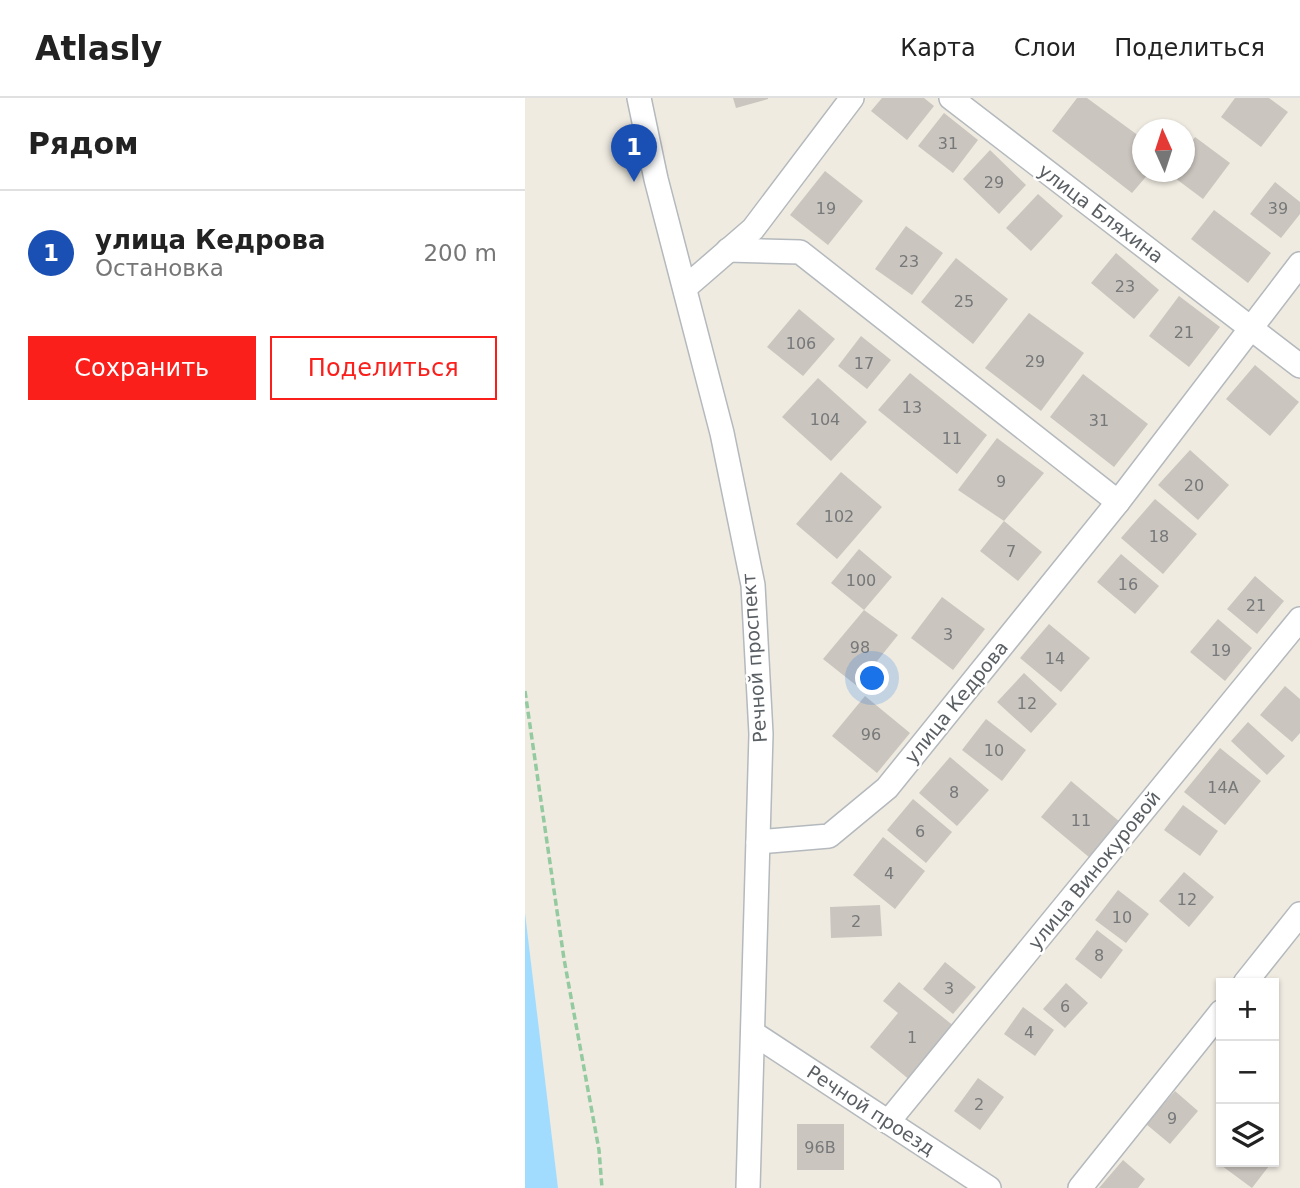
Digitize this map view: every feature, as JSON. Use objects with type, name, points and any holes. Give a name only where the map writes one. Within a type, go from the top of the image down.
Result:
[{"type":"street","name":"Речной проспект","points":[[639,98],[656,179],[722,433],[753,585],[761,734],[748,1188]]},
{"type":"street","points":[[686,287],[753,229],[852,98]]},
{"type":"street","name":"улица Бляхина","points":[[951,98],[1300,366]]},
{"type":"street","points":[[728,250],[800,252],[1118,502]]},
{"type":"street","name":"улица Кедрова","points":[[758,842],[829,836],[887,789],[1118,502],[1300,264]]},
{"type":"street","name":"улица Винокуровой","points":[[888,1122],[1300,619]]},
{"type":"street","points":[[1249,978],[1300,915]]},
{"type":"street","points":[[1080,1188],[1216,1018]]},
{"type":"street","name":"Речной проезд","points":[[753,1033],[989,1188]]},
{"type":"path","points":[[525,691],[564,959],[599,1150],[602,1188]]},
{"type":"water","points":[[525,913],[558,1188],[525,1188]]},
{"type":"building","points":[[733,98],[768,98],[768,99],[736,108]]},
{"type":"building","points":[[882,98],[924,98],[934,106],[907,140],[871,111]]},
{"type":"building","points":[[1077,98],[1087,98],[1132,131],[1132,182],[1141,182],[1132,193],[1052,131]]},
{"type":"building","points":[[1235,98],[1269,98],[1288,112],[1261,147],[1221,117]]},
{"type":"building","points":[[944,113],[978,140],[953,173],[918,146]]},
{"type":"building","points":[[1195,137],[1230,163],[1203,199],[1180,182],[1195,182]]},
{"type":"building","points":[[990,150],[1026,185],[999,214],[963,179]]},
{"type":"building","points":[[825,171],[863,201],[828,245],[790,215]]},
{"type":"building","points":[[1275,182],[1300,202],[1300,214],[1281,238],[1250,214]]},
{"type":"building","points":[[1038,194],[1063,216],[1031,251],[1006,228]]},
{"type":"building","points":[[1214,210],[1271,253],[1248,283],[1191,239]]},
{"type":"building","points":[[906,226],[943,253],[912,295],[875,269]]},
{"type":"building","points":[[1116,253],[1159,290],[1134,319],[1091,283]]},
{"type":"building","points":[[956,258],[1008,299],[973,344],[921,302]]},
{"type":"building","points":[[1179,296],[1220,327],[1189,367],[1149,336]]},
{"type":"building","points":[[799,309],[835,339],[803,376],[767,347]]},
{"type":"building","points":[[1029,313],[1084,353],[1041,411],[985,368]]},
{"type":"building","points":[[861,336],[891,360],[867,389],[838,366]]},
{"type":"building","points":[[1255,365],[1299,402],[1270,436],[1226,399]]},
{"type":"building","points":[[910,373],[987,435],[957,474],[878,410]]},
{"type":"building","points":[[1083,374],[1148,424],[1114,467],[1050,417]]},
{"type":"building","points":[[818,378],[867,422],[831,461],[782,417]]},
{"type":"building","points":[[997,438],[1044,473],[1004,521],[958,490]]},
{"type":"building","points":[[1190,450],[1229,485],[1198,520],[1158,485]]},
{"type":"building","points":[[841,472],[882,507],[837,559],[796,524]]},
{"type":"building","points":[[1155,499],[1197,534],[1163,574],[1121,538]]},
{"type":"building","points":[[1004,521],[1042,552],[1018,581],[980,551]]},
{"type":"building","points":[[859,549],[892,577],[864,610],[831,583]]},
{"type":"building","points":[[1121,554],[1159,586],[1135,614],[1097,582]]},
{"type":"building","points":[[1255,576],[1284,601],[1257,634],[1227,609]]},
{"type":"building","points":[[942,597],[985,629],[953,670],[911,638]]},
{"type":"building","points":[[864,610],[898,635],[857,686],[823,659]]},
{"type":"building","points":[[1218,619],[1252,648],[1225,681],[1190,652]]},
{"type":"building","points":[[1049,624],[1090,658],[1061,692],[1020,658]]},
{"type":"building","points":[[1024,673],[1057,704],[1031,733],[997,702]]},
{"type":"building","points":[[1285,686],[1300,699],[1300,733],[1292,742],[1260,715]]},
{"type":"building","points":[[865,696],[910,733],[877,773],[832,736]]},
{"type":"building","points":[[986,719],[1026,750],[1002,781],[962,750]]},
{"type":"building","points":[[1248,722],[1285,756],[1267,775],[1231,741]]},
{"type":"building","points":[[1220,748],[1261,781],[1225,825],[1184,792]]},
{"type":"building","points":[[950,757],[989,790],[957,826],[919,793]]},
{"type":"building","points":[[1071,781],[1120,822],[1090,858],[1041,817]]},
{"type":"building","points":[[913,799],[952,832],[926,863],[887,830]]},
{"type":"building","points":[[1183,805],[1218,831],[1200,856],[1164,830]]},
{"type":"building","points":[[883,837],[925,871],[895,909],[853,875]]},
{"type":"building","points":[[1184,872],[1214,897],[1189,927],[1159,901]]},
{"type":"building","points":[[1118,890],[1149,914],[1126,943],[1095,920]]},
{"type":"building","points":[[880,905],[882,936],[831,938],[830,907]]},
{"type":"building","points":[[1097,930],[1123,950],[1101,979],[1075,959]]},
{"type":"building","points":[[945,962],[976,987],[953,1014],[923,989]]},
{"type":"building","points":[[899,982],[955,1027],[911,1081],[870,1047],[898,1013],[883,1001]]},
{"type":"building","points":[[1066,983],[1088,1003],[1065,1028],[1043,1009]]},
{"type":"building","points":[[1023,1007],[1054,1030],[1035,1056],[1004,1034]]},
{"type":"building","points":[[978,1078],[1004,1097],[980,1130],[954,1111]]},
{"type":"building","points":[[1175,1091],[1198,1111],[1170,1144],[1146,1124]]},
{"type":"building","points":[[797,1124],[844,1124],[844,1170],[797,1170]]},
{"type":"building","points":[[1123,1160],[1145,1179],[1138,1188],[1099,1188]]},
{"type":"building","points":[[1223,1167],[1268,1167],[1252,1188]]},
{"type":"place","name":"улица Кедрова","points":[[634,182]]}]
